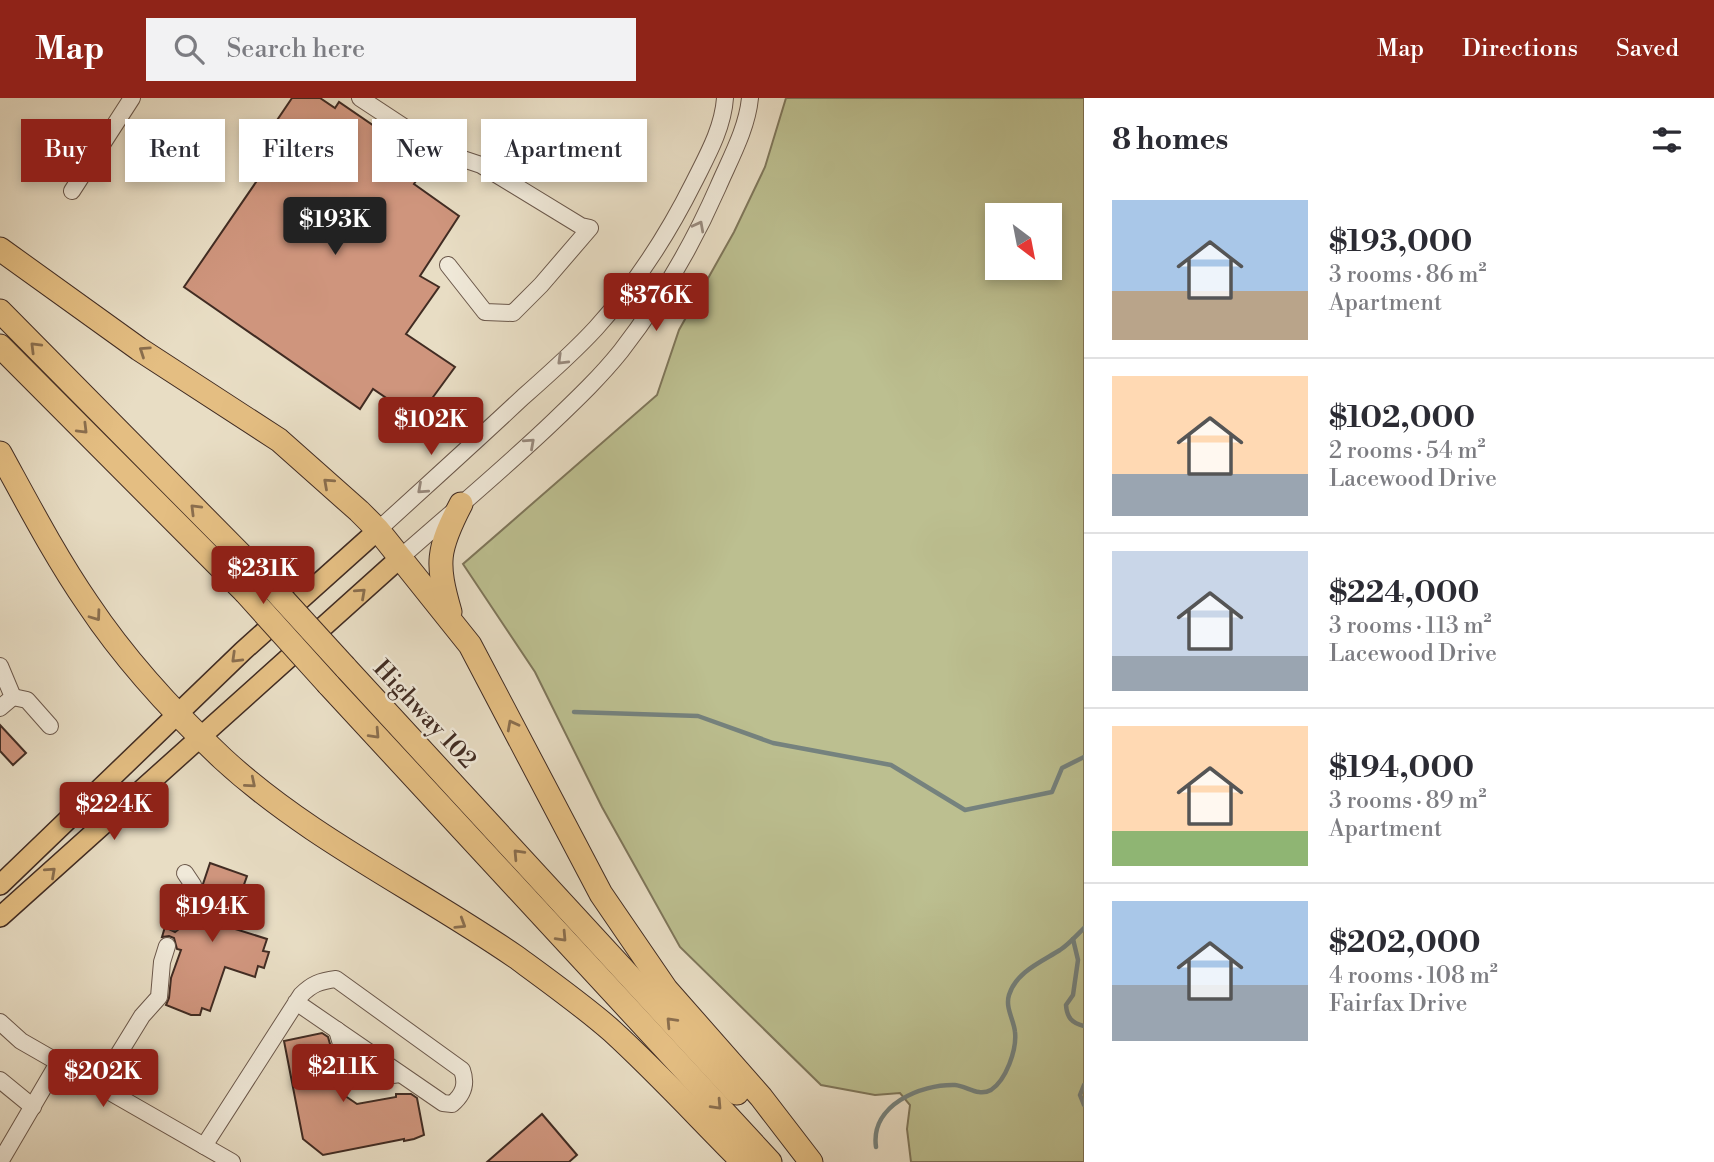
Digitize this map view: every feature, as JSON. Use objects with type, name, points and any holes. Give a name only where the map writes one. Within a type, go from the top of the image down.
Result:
[{"type":"highway","points":[[0,249],[139,349],[279,440],[378,530],[470,645],[601,894],[666,989],[761,1097],[811,1162]]},
{"type":"highway","name":"Highway 102","points":[[0,311],[261,575],[801,1162]]},
{"type":"highway","name":"Highway 102","points":[[0,346],[245,592],[770,1162]]},
{"type":"highway","points":[[0,453],[87,604],[119,648],[201,737],[256,787],[328,839],[515,957],[611,1030],[743,1162]]},
{"type":"highway","points":[[453,622],[441,580],[441,554],[444,536],[461,504]]},
{"type":"main road","points":[[0,885],[287,611],[378,530]]},
{"type":"main road","points":[[0,917],[401,557]]},
{"type":"street","points":[[72,191],[132,98]]},
{"type":"street","points":[[360,98],[442,152],[481,164],[580,226],[590,228],[513,313],[485,312],[448,265]]},
{"type":"street","points":[[378,530],[554,369],[596,328],[625,293],[683,204],[717,132],[725,98]]},
{"type":"street","points":[[401,557],[536,439],[590,387],[621,351],[653,306],[706,212],[740,138],[750,98]]},
{"type":"street","points":[[0,666],[13,697]]},
{"type":"street","points":[[0,708],[13,697]]},
{"type":"street","points":[[13,697],[27,701],[50,726]]},
{"type":"street","points":[[174,922],[194,885],[185,873]]},
{"type":"street","points":[[99,1086],[142,1016],[159,997],[162,962],[167,946]]},
{"type":"street","points":[[204,1146],[296,1002],[311,984],[335,979],[463,1070],[466,1082],[458,1099],[452,1104],[443,1103],[296,1002]]},
{"type":"street","points":[[337,1030],[349,1066],[359,1073],[368,1078],[400,1073]]},
{"type":"street","points":[[3,1033],[232,1162]]},
{"type":"street","points":[[0,1162],[58,1063]]},
{"type":"street","points":[[0,1080],[33,1107]]},
{"type":"green space","points":[[786,98],[1084,98],[1084,1162],[911,1162],[907,1129],[910,1105],[900,1093],[875,1095],[821,1085],[680,947],[602,807],[535,672],[463,564],[657,395],[679,330],[734,232],[765,167]]},
{"type":"building","points":[[292,98],[320,98],[335,108],[339,102],[372,125],[372,182],[415,182],[414,184],[459,216],[420,276],[439,287],[406,334],[455,367],[417,419],[373,389],[360,409],[184,287],[256,182],[358,182],[358,119],[278,119]]},
{"type":"building","points":[[0,725],[26,753],[13,765],[0,751]]},
{"type":"building","points":[[210,863],[247,876],[229,927],[267,939],[263,951],[269,952],[264,968],[258,966],[255,977],[225,967],[210,1011],[202,1008],[200,1015],[191,1015],[166,1005],[171,978],[181,950],[177,949],[174,938],[162,937],[165,927],[175,932],[184,925],[189,926]]},
{"type":"building","points":[[322,1033],[328,1037],[332,1051],[338,1091],[357,1104],[396,1097],[396,1094],[411,1094],[417,1098],[424,1135],[323,1155],[303,1139],[284,1041]]},
{"type":"building","points":[[542,1114],[577,1155],[569,1162],[487,1162]]},
{"type":"waterway","points":[[574,712],[698,716],[773,743],[891,765],[965,810],[1052,792],[1062,768],[1084,757]]},
{"type":"waterway","points":[[876,1147],[876,1132],[881,1119],[900,1100],[913,1093],[927,1088],[955,1085],[986,1092],[996,1085],[1006,1072],[1014,1047],[1015,1032],[1008,1005],[1012,987],[1023,974],[1063,948],[1084,928]]},
{"type":"waterway","points":[[1073,939],[1078,960],[1073,995],[1066,1005],[1069,1017],[1084,1026]]},
{"type":"waterway","points":[[1084,1085],[1080,1095],[1084,1105]]}]
